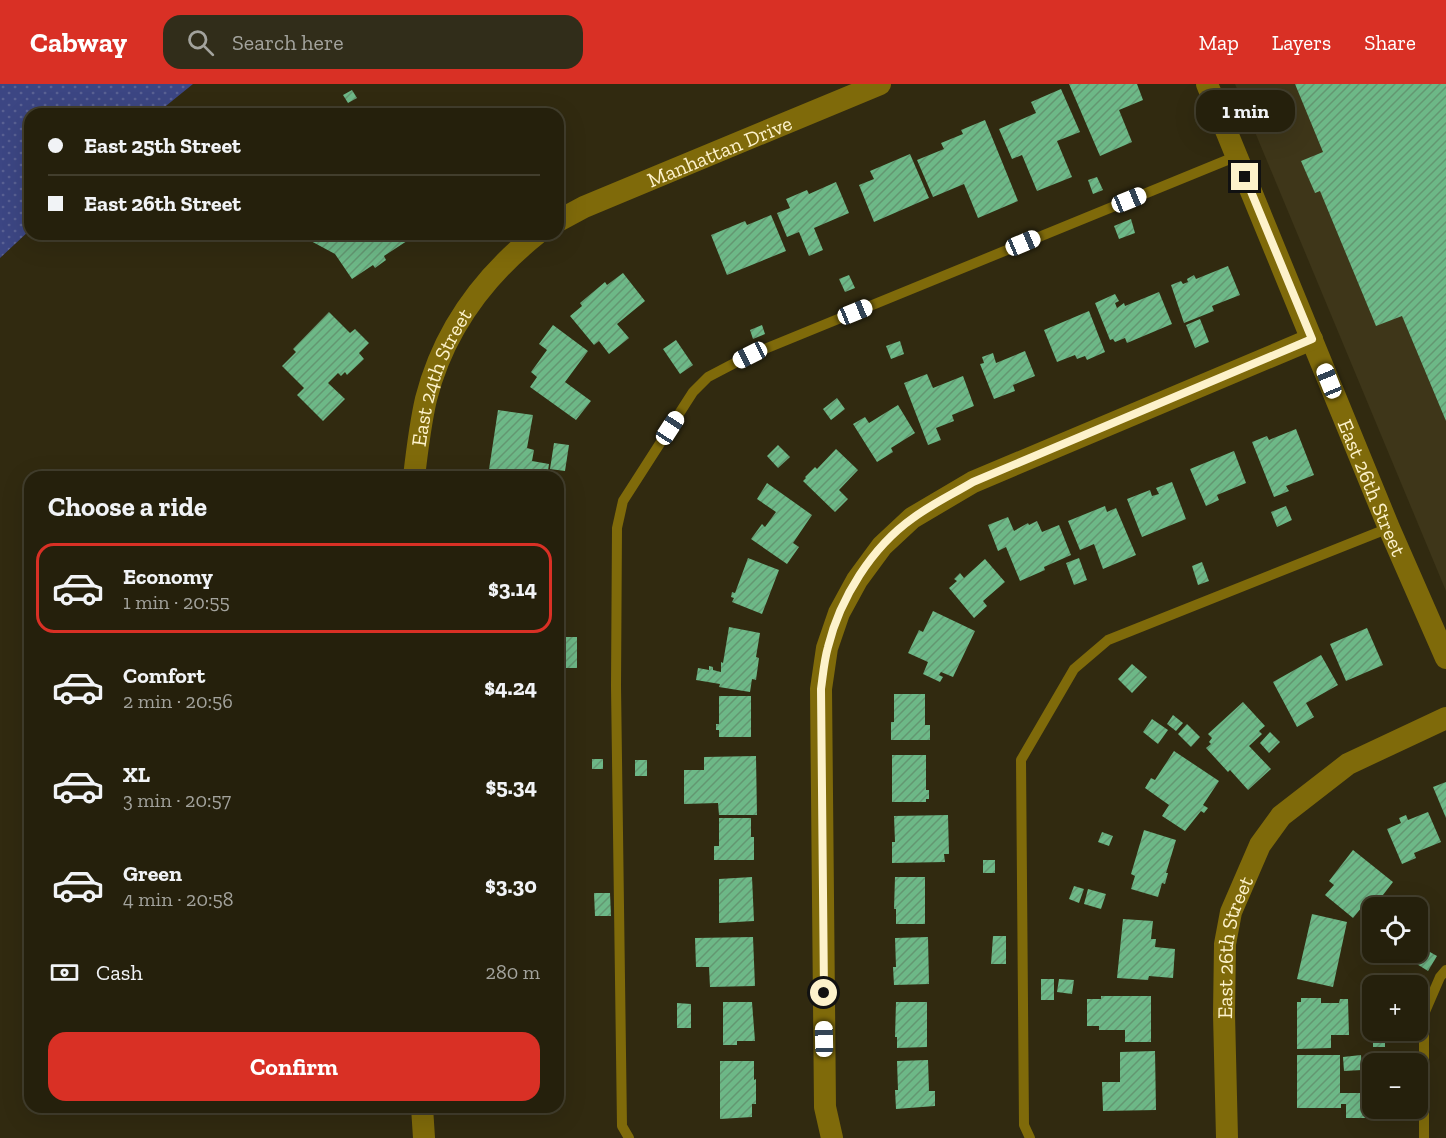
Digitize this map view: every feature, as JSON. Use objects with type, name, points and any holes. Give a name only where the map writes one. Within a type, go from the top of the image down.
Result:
[{"type":"street","name":"Manhattan Drive","points":[[564,218],[584,207],[880,84]]},
{"type":"street","name":"East 26th Street","points":[[1207,84],[1389,528],[1446,658]]},
{"type":"street","name":"East 24th Street","points":[[415,471],[426,399],[439,360],[459,318],[513,253],[529,240]]},
{"type":"street","points":[[832,1138],[825,1107],[821,689],[827,648],[836,622],[857,580],[882,546],[912,518],[973,482],[1312,339]]},
{"type":"street","name":"East 26th Street","points":[[1227,1138],[1225,944],[1231,912],[1260,845],[1281,816],[1348,764],[1446,718]]},
{"type":"street","points":[[422,1113],[424,1138]]},
{"type":"lane","points":[[629,1138],[622,1126],[616,686],[617,528],[623,501],[693,392],[708,377],[750,355],[1237,156]]},
{"type":"lane","points":[[1030,1138],[1024,1125],[1021,760],[1074,669],[1108,640],[1389,528]]},
{"type":"lane","points":[[1424,1138],[1424,1014],[1440,977],[1446,970]]},
{"type":"shaded area","points":[[0,84],[193,84],[163,108],[24,108],[24,236],[0,258]]},
{"type":"shaded area","points":[[1235,84],[1446,84],[1446,591]]},
{"type":"building","points":[[1069,84],[1137,84],[1143,100],[1119,110],[1132,142],[1100,156]]},
{"type":"building","points":[[1295,84],[1446,84],[1446,421],[1402,316],[1376,326],[1320,191],[1315,193],[1301,161],[1323,152]]},
{"type":"building","points":[[1061,89],[1080,132],[1057,141],[1072,177],[1037,191],[1022,155],[1012,159],[999,129],[1036,113],[1031,102]]},
{"type":"building","points":[[352,90],[357,98],[348,103],[343,95]]},
{"type":"building","points":[[985,120],[1018,201],[978,218],[964,184],[933,197],[917,160],[944,149],[941,143],[963,134],[961,130]]},
{"type":"building","points":[[910,154],[929,198],[874,222],[859,185],[874,179],[870,171]]},
{"type":"building","points":[[1097,177],[1103,190],[1093,194],[1088,180]]},
{"type":"building","points":[[836,182],[849,213],[814,228],[823,250],[809,256],[799,232],[787,237],[777,213],[790,208],[786,199],[807,190],[809,194]]},
{"type":"building","points":[[771,215],[786,251],[727,275],[711,235],[745,221],[747,225]]},
{"type":"building","points":[[1131,219],[1135,233],[1119,239],[1114,226]]},
{"type":"building","points":[[309,240],[408,240],[384,256],[386,260],[375,268],[373,265],[352,279],[335,254]]},
{"type":"building","points":[[1228,266],[1240,295],[1212,306],[1214,311],[1184,323],[1171,285],[1181,281],[1183,284],[1194,275],[1196,279]]},
{"type":"building","points":[[623,273],[645,301],[617,324],[629,338],[609,354],[599,341],[594,345],[570,316],[582,306],[580,303],[605,282],[607,285]]},
{"type":"building","points":[[849,275],[855,288],[845,292],[839,279]]},
{"type":"building","points":[[1159,292],[1172,324],[1127,343],[1125,338],[1115,342],[1113,339],[1110,340],[1095,303],[1115,294],[1119,301],[1115,303],[1117,308],[1124,303],[1125,306]]},
{"type":"building","points":[[1089,311],[1105,352],[1087,360],[1085,356],[1077,359],[1075,355],[1057,362],[1044,330]]},
{"type":"building","points":[[329,312],[350,333],[355,329],[369,343],[359,353],[364,359],[347,375],[345,372],[341,376],[338,373],[328,383],[345,399],[323,421],[297,395],[304,388],[282,366],[296,352],[293,349]]},
{"type":"building","points":[[1200,319],[1209,342],[1195,348],[1186,325]]},
{"type":"building","points":[[553,325],[588,351],[565,382],[591,401],[576,420],[530,387],[537,377],[531,372],[547,350],[539,344]]},
{"type":"building","points":[[762,325],[765,334],[753,339],[750,330]]},
{"type":"building","points":[[676,340],[693,365],[680,374],[663,349]]},
{"type":"building","points":[[900,341],[904,354],[891,359],[886,346]]},
{"type":"building","points":[[1025,351],[1035,376],[1013,385],[1015,391],[994,399],[980,364],[984,363],[982,357],[993,353],[996,363]]},
{"type":"building","points":[[927,374],[933,388],[963,376],[974,406],[952,415],[954,421],[936,428],[941,440],[928,445],[904,383]]},
{"type":"building","points":[[837,398],[845,409],[831,420],[823,409]]},
{"type":"building","points":[[898,405],[915,433],[891,448],[893,452],[877,462],[853,424],[865,417],[869,423]]},
{"type":"building","points":[[498,410],[533,415],[527,448],[534,450],[532,461],[549,464],[548,471],[489,471]]},
{"type":"building","points":[[1296,429],[1314,475],[1286,486],[1289,491],[1274,497],[1252,442],[1267,436],[1269,440]]},
{"type":"building","points":[[554,443],[569,445],[565,471],[550,469]]},
{"type":"building","points":[[778,445],[790,457],[778,468],[767,456]]},
{"type":"building","points":[[836,449],[858,470],[839,490],[848,499],[835,512],[803,481]]},
{"type":"building","points":[[1234,451],[1246,483],[1217,495],[1219,500],[1206,506],[1190,469]]},
{"type":"building","points":[[1172,482],[1186,519],[1142,537],[1127,499],[1150,490],[1152,496],[1159,494],[1156,488]]},
{"type":"building","points":[[767,483],[812,515],[793,543],[799,547],[787,564],[751,539],[762,524],[765,527],[776,512],[757,499]]},
{"type":"building","points":[[1105,506],[1107,512],[1116,508],[1136,555],[1103,569],[1094,544],[1080,550],[1068,521]]},
{"type":"building","points":[[1286,506],[1292,520],[1277,527],[1271,512]]},
{"type":"building","points":[[1008,517],[1014,531],[1037,521],[1042,532],[1059,525],[1071,555],[1020,581],[1006,547],[998,551],[988,525]]},
{"type":"building","points":[[748,558],[779,570],[762,614],[732,602],[734,598],[731,597],[732,592],[735,593]]},
{"type":"building","points":[[1079,558],[1087,580],[1074,585],[1066,563]]},
{"type":"building","points":[[985,559],[1005,582],[983,601],[987,606],[974,618],[949,588],[957,581],[954,579],[960,573],[964,578]]},
{"type":"building","points":[[1202,562],[1209,581],[1198,585],[1192,566]]},
{"type":"building","points":[[933,611],[975,631],[953,677],[941,672],[939,675],[943,677],[940,682],[923,674],[928,662],[908,653],[919,630],[923,632]]},
{"type":"building","points":[[729,627],[760,633],[756,657],[759,658],[756,680],[752,679],[750,692],[719,687],[720,684],[696,680],[698,668],[709,670],[709,666],[721,672]]},
{"type":"building","points":[[1367,628],[1383,665],[1346,681],[1330,644]]},
{"type":"building","points":[[564,637],[577,637],[577,668],[564,668]]},
{"type":"building","points":[[1321,655],[1338,685],[1306,703],[1314,717],[1297,727],[1273,682]]},
{"type":"building","points":[[1132,664],[1147,677],[1132,693],[1118,679]]},
{"type":"building","points":[[894,694],[925,694],[925,725],[930,725],[930,740],[891,740],[891,722],[894,722]]},
{"type":"building","points":[[719,696],[751,696],[751,737],[719,737],[716,724],[719,724]]},
{"type":"building","points":[[1243,702],[1265,726],[1259,731],[1262,734],[1249,746],[1271,769],[1248,790],[1206,748],[1211,744],[1209,742],[1212,738],[1208,734]]},
{"type":"building","points":[[1173,715],[1183,723],[1176,731],[1167,724]]},
{"type":"building","points":[[1152,719],[1168,730],[1158,744],[1143,732]]},
{"type":"building","points":[[1187,724],[1200,737],[1191,747],[1178,734]]},
{"type":"building","points":[[1270,732],[1280,742],[1269,753],[1260,743]]},
{"type":"building","points":[[1174,751],[1219,781],[1203,805],[1208,808],[1204,813],[1201,811],[1185,831],[1162,816],[1169,805],[1145,788],[1151,778],[1155,780]]},
{"type":"building","points":[[892,755],[926,755],[926,790],[929,790],[929,799],[926,799],[926,802],[892,802]]},
{"type":"building","points":[[756,756],[757,815],[719,815],[718,803],[684,804],[684,770],[704,770],[704,757]]},
{"type":"building","points":[[592,759],[603,759],[603,769],[592,769]]},
{"type":"building","points":[[635,760],[647,760],[647,776],[635,776]]},
{"type":"building","points":[[1446,782],[1446,818],[1433,787]]},
{"type":"building","points":[[1428,812],[1441,842],[1414,853],[1416,858],[1402,864],[1387,829],[1401,823],[1399,818],[1406,815],[1408,820]]},
{"type":"building","points":[[948,815],[949,854],[944,854],[945,862],[892,863],[892,842],[895,842],[894,816]]},
{"type":"building","points":[[719,818],[751,818],[754,860],[714,860],[714,846],[719,846]]},
{"type":"building","points":[[1144,830],[1176,840],[1165,884],[1162,883],[1158,897],[1131,889],[1135,876],[1131,874]]},
{"type":"building","points":[[1102,832],[1113,836],[1109,846],[1098,842]]},
{"type":"building","points":[[1353,850],[1393,882],[1381,897],[1362,897],[1362,907],[1353,918],[1325,895],[1334,885],[1329,881]]},
{"type":"building","points":[[983,860],[995,860],[995,873],[983,873]]},
{"type":"building","points":[[752,877],[754,921],[719,923],[719,879]]},
{"type":"building","points":[[895,877],[925,877],[925,924],[896,924]]},
{"type":"building","points":[[1074,886],[1084,889],[1079,903],[1069,899]]},
{"type":"building","points":[[1088,889],[1106,894],[1101,909],[1084,904]]},
{"type":"building","points":[[594,893],[610,893],[611,916],[595,916]]},
{"type":"building","points":[[1312,914],[1347,922],[1333,987],[1297,979]]},
{"type":"building","points":[[1123,919],[1153,921],[1151,939],[1156,939],[1155,947],[1175,949],[1173,978],[1149,976],[1148,980],[1117,978]]},
{"type":"building","points":[[993,936],[1006,936],[1006,964],[991,964]]},
{"type":"building","points":[[753,937],[755,986],[710,987],[709,967],[696,967],[695,938]]},
{"type":"building","points":[[928,937],[929,984],[894,985],[895,938]]},
{"type":"building","points":[[1428,951],[1437,956],[1428,971],[1415,963],[1428,963]]},
{"type":"building","points":[[1041,979],[1054,979],[1054,1000],[1041,1000]]},
{"type":"building","points":[[1059,979],[1074,980],[1072,994],[1057,992]]},
{"type":"building","points":[[1101,996],[1151,996],[1151,1042],[1125,1042],[1125,1030],[1099,1030],[1099,1026],[1087,1026],[1087,999],[1101,999]]},
{"type":"building","points":[[1301,998],[1321,998],[1321,1003],[1339,1003],[1340,999],[1348,999],[1349,1035],[1331,1035],[1331,1048],[1297,1049],[1297,1002],[1301,1002]]},
{"type":"building","points":[[723,1002],[752,1002],[755,1041],[737,1041],[737,1045],[723,1045]]},
{"type":"building","points":[[896,1002],[927,1002],[927,1047],[897,1048]]},
{"type":"building","points":[[677,1003],[691,1004],[691,1028],[677,1028]]},
{"type":"building","points":[[1373,1041],[1385,1041],[1385,1047],[1373,1047]]},
{"type":"building","points":[[1155,1051],[1156,1110],[1103,1111],[1102,1082],[1120,1082],[1120,1052]]},
{"type":"building","points":[[1297,1055],[1340,1055],[1340,1093],[1362,1093],[1362,1118],[1346,1118],[1346,1104],[1341,1104],[1341,1108],[1297,1108]]},
{"type":"building","points":[[1361,1055],[1362,1070],[1344,1071],[1343,1057]]},
{"type":"building","points":[[928,1060],[929,1091],[935,1091],[935,1106],[896,1109],[897,1061]]},
{"type":"building","points":[[720,1061],[754,1061],[756,1104],[752,1104],[752,1117],[720,1119]]},
{"type":"route","points":[[824,993],[821,689],[827,648],[839,613],[857,580],[882,546],[912,518],[943,499],[973,482],[1312,339],[1245,177]]}]
